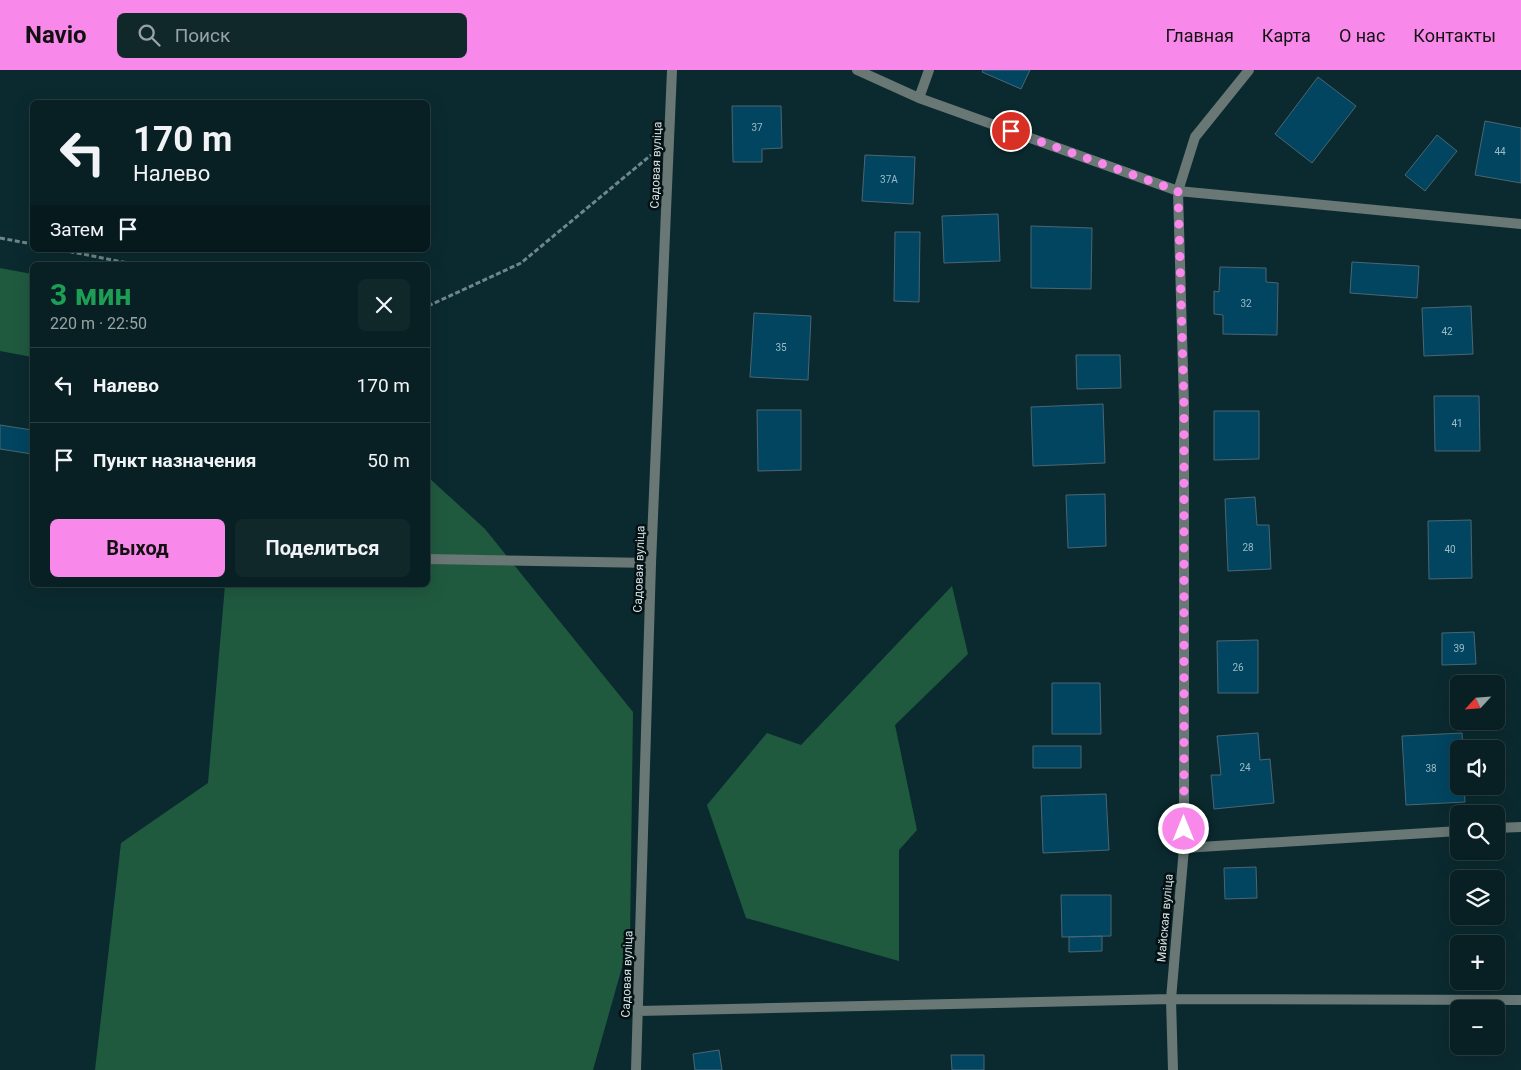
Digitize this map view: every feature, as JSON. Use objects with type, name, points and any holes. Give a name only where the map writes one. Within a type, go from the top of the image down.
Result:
[{"type":"street","name":"Садовая вуліца","points":[[636,1070],[651,563],[672,70]]},
{"type":"street","points":[[857,70],[919,98],[1178,191],[1521,224]]},
{"type":"street","points":[[919,98],[929,70]]},
{"type":"street","name":"Майская вуліца","points":[[1173,1070],[1171,999],[1184,848],[1184,405],[1178,191],[1195,138],[1249,70]]},
{"type":"street","points":[[430,559],[651,563]]},
{"type":"street","points":[[1505,828],[1521,827]]},
{"type":"street","points":[[1184,848],[1450,832]]},
{"type":"street","points":[[638,1011],[1171,999],[1521,1000]]},
{"type":"path","points":[[430,305],[521,262],[669,141]]},
{"type":"path","points":[[0,238],[30,244]]},
{"type":"path","points":[[72,252],[123,262]]},
{"type":"green space","points":[[0,268],[30,274],[30,357],[0,351]]},
{"type":"green space","points":[[430,479],[485,529],[633,712],[630,939],[593,1070],[95,1070],[121,843],[208,783],[225,587],[430,587]]},
{"type":"green space","points":[[952,586],[968,654],[895,725],[917,830],[899,850],[899,961],[746,918],[707,805],[767,733],[801,745]]},
{"type":"building","points":[[983,70],[1030,70],[1021,89],[982,72]]},
{"type":"building","points":[[1318,77],[1356,106],[1312,163],[1275,134]]},
{"type":"building","points":[[732,106],[781,106],[782,148],[762,149],[762,162],[733,162]]},
{"type":"building","points":[[1485,121],[1521,128],[1521,183],[1475,175]]},
{"type":"building","points":[[1437,135],[1457,151],[1425,191],[1405,175]]},
{"type":"building","points":[[865,155],[915,157],[913,204],[862,201]]},
{"type":"building","points":[[998,214],[1000,261],[944,263],[942,216]]},
{"type":"building","points":[[1031,226],[1092,228],[1091,289],[1031,288]]},
{"type":"building","points":[[895,232],[920,232],[919,302],[894,301]]},
{"type":"building","points":[[1352,262],[1419,266],[1417,298],[1350,293]]},
{"type":"building","points":[[1220,267],[1266,268],[1266,282],[1278,283],[1277,335],[1223,334],[1223,315],[1214,314],[1214,291],[1219,292]]},
{"type":"building","points":[[1471,306],[1473,354],[1424,356],[1422,308]]},
{"type":"building","points":[[754,313],[811,316],[808,380],[750,377]]},
{"type":"building","points":[[1076,355],[1120,355],[1121,388],[1077,389]]},
{"type":"building","points":[[1434,396],[1479,396],[1480,451],[1435,451]]},
{"type":"building","points":[[1103,404],[1105,463],[1033,466],[1031,407]]},
{"type":"building","points":[[757,410],[801,410],[801,470],[758,471]]},
{"type":"building","points":[[1214,411],[1259,411],[1259,459],[1214,460]]},
{"type":"building","points":[[0,425],[30,430],[30,454],[0,449]]},
{"type":"building","points":[[1105,494],[1106,546],[1068,548],[1066,495]]},
{"type":"building","points":[[1255,497],[1257,525],[1269,525],[1271,569],[1228,571],[1225,499]]},
{"type":"building","points":[[1471,520],[1472,578],[1429,579],[1428,521]]},
{"type":"building","points":[[1474,632],[1476,664],[1442,665],[1442,633]]},
{"type":"building","points":[[1258,640],[1258,693],[1218,693],[1217,641]]},
{"type":"building","points":[[1052,683],[1100,683],[1101,734],[1052,734]]},
{"type":"building","points":[[1258,733],[1260,760],[1270,759],[1274,803],[1214,809],[1211,775],[1221,775],[1217,736]]},
{"type":"building","points":[[1462,733],[1462,740],[1450,740],[1450,795],[1465,795],[1465,802],[1406,805],[1402,736]]},
{"type":"building","points":[[1033,746],[1081,746],[1081,768],[1033,768]]},
{"type":"building","points":[[1106,794],[1109,850],[1043,853],[1041,796]]},
{"type":"building","points":[[1256,867],[1257,898],[1225,899],[1224,868]]},
{"type":"building","points":[[1061,895],[1111,895],[1111,936],[1062,937]]},
{"type":"building","points":[[1102,936],[1102,951],[1069,952],[1069,937]]},
{"type":"building","points":[[719,1050],[722,1070],[695,1070],[693,1054]]},
{"type":"building","points":[[951,1055],[984,1055],[984,1070],[952,1070]]},
{"type":"route","points":[[1011,131],[1178,191],[1184,405],[1184,829]]}]
